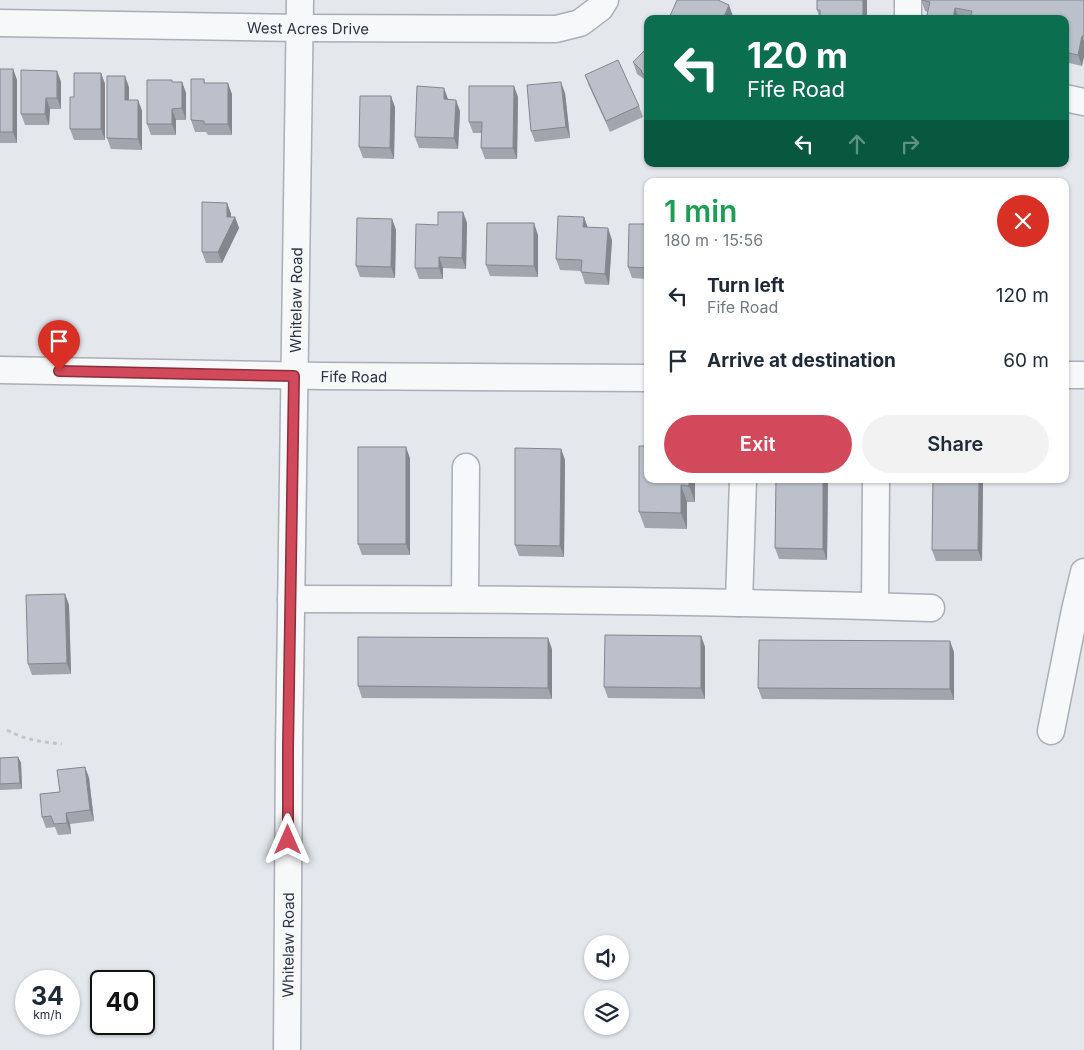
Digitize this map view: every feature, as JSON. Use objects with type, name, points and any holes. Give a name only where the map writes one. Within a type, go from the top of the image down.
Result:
[{"type":"street","name":"Whitelaw Road","points":[[287,1050],[288,748],[300,0]]},
{"type":"street","name":"West Acres Drive","points":[[0,23],[300,28],[556,29],[580,23],[600,8],[605,0]]},
{"type":"street","points":[[908,0],[908,15]]},
{"type":"street","points":[[1069,99],[1084,102]]},
{"type":"street","name":"Fife Road","points":[[0,370],[294,376],[644,378]]},
{"type":"street","points":[[1069,375],[1084,375]]},
{"type":"street","points":[[466,467],[466,599]]},
{"type":"street","points":[[739,603],[743,483]]},
{"type":"street","points":[[875,606],[876,483]]},
{"type":"street","points":[[1050,731],[1080,610],[1084,572]]},
{"type":"street","points":[[291,599],[466,599],[931,608]]},
{"type":"path","points":[[6,730],[27,739],[62,744]]},
{"type":"building","points":[[677,0],[718,0],[729,5],[725,15],[670,15]]},
{"type":"building","points":[[817,0],[863,0],[863,15],[820,15],[820,10],[817,10]]},
{"type":"building","points":[[922,0],[1084,0],[1084,36],[1082,36],[1078,55],[1069,53],[1069,15],[971,15],[972,11],[955,8],[954,15],[927,15],[930,2]]},
{"type":"building","points":[[644,51],[644,75],[642,71],[633,62]]},
{"type":"building","points":[[618,60],[639,106],[606,121],[585,75]]},
{"type":"building","points":[[0,69],[13,69],[13,132],[0,132]]},
{"type":"building","points":[[21,70],[57,71],[57,98],[46,98],[45,114],[21,114]]},
{"type":"building","points":[[74,73],[101,73],[101,129],[70,129],[70,97],[74,97]]},
{"type":"building","points":[[107,76],[125,76],[125,100],[138,100],[138,139],[107,138]]},
{"type":"building","points":[[191,79],[204,79],[204,83],[228,83],[228,124],[204,124],[204,121],[191,120]]},
{"type":"building","points":[[147,80],[182,82],[182,108],[172,109],[172,124],[147,124]]},
{"type":"building","points":[[561,82],[566,127],[531,131],[527,85]]},
{"type":"building","points":[[417,86],[444,88],[444,99],[456,100],[454,138],[415,137]]},
{"type":"building","points":[[469,86],[514,86],[513,148],[481,148],[482,122],[469,122]]},
{"type":"building","points":[[360,96],[391,96],[390,148],[359,147]]},
{"type":"building","points":[[202,202],[227,203],[227,217],[235,217],[218,252],[202,252]]},
{"type":"building","points":[[438,212],[463,212],[462,258],[439,257],[439,268],[415,268],[416,224],[438,225]]},
{"type":"building","points":[[558,216],[584,217],[583,227],[608,228],[605,274],[581,272],[582,260],[556,259]]},
{"type":"building","points":[[357,218],[392,219],[391,267],[356,266]]},
{"type":"building","points":[[487,223],[534,223],[534,266],[486,265]]},
{"type":"building","points":[[629,224],[644,224],[644,268],[628,267]]},
{"type":"building","points":[[639,446],[644,446],[644,483],[689,483],[689,486],[681,485],[681,513],[639,512]]},
{"type":"building","points":[[358,447],[406,447],[406,544],[358,544]]},
{"type":"building","points":[[515,448],[561,449],[560,546],[515,545]]},
{"type":"building","points":[[776,483],[823,483],[823,549],[775,548]]},
{"type":"building","points":[[933,483],[979,483],[978,550],[932,550]]},
{"type":"building","points":[[65,594],[67,663],[28,664],[26,595]]},
{"type":"building","points":[[605,635],[701,636],[701,688],[604,687]]},
{"type":"building","points":[[358,637],[548,638],[548,688],[358,686]]},
{"type":"building","points":[[759,640],[950,641],[950,689],[758,688]]},
{"type":"building","points":[[18,757],[20,783],[0,784],[0,758]]},
{"type":"building","points":[[85,767],[90,810],[66,813],[67,823],[54,824],[51,816],[42,817],[40,794],[60,792],[57,770]]},
{"type":"route","points":[[59,371],[294,376],[288,840]]}]
